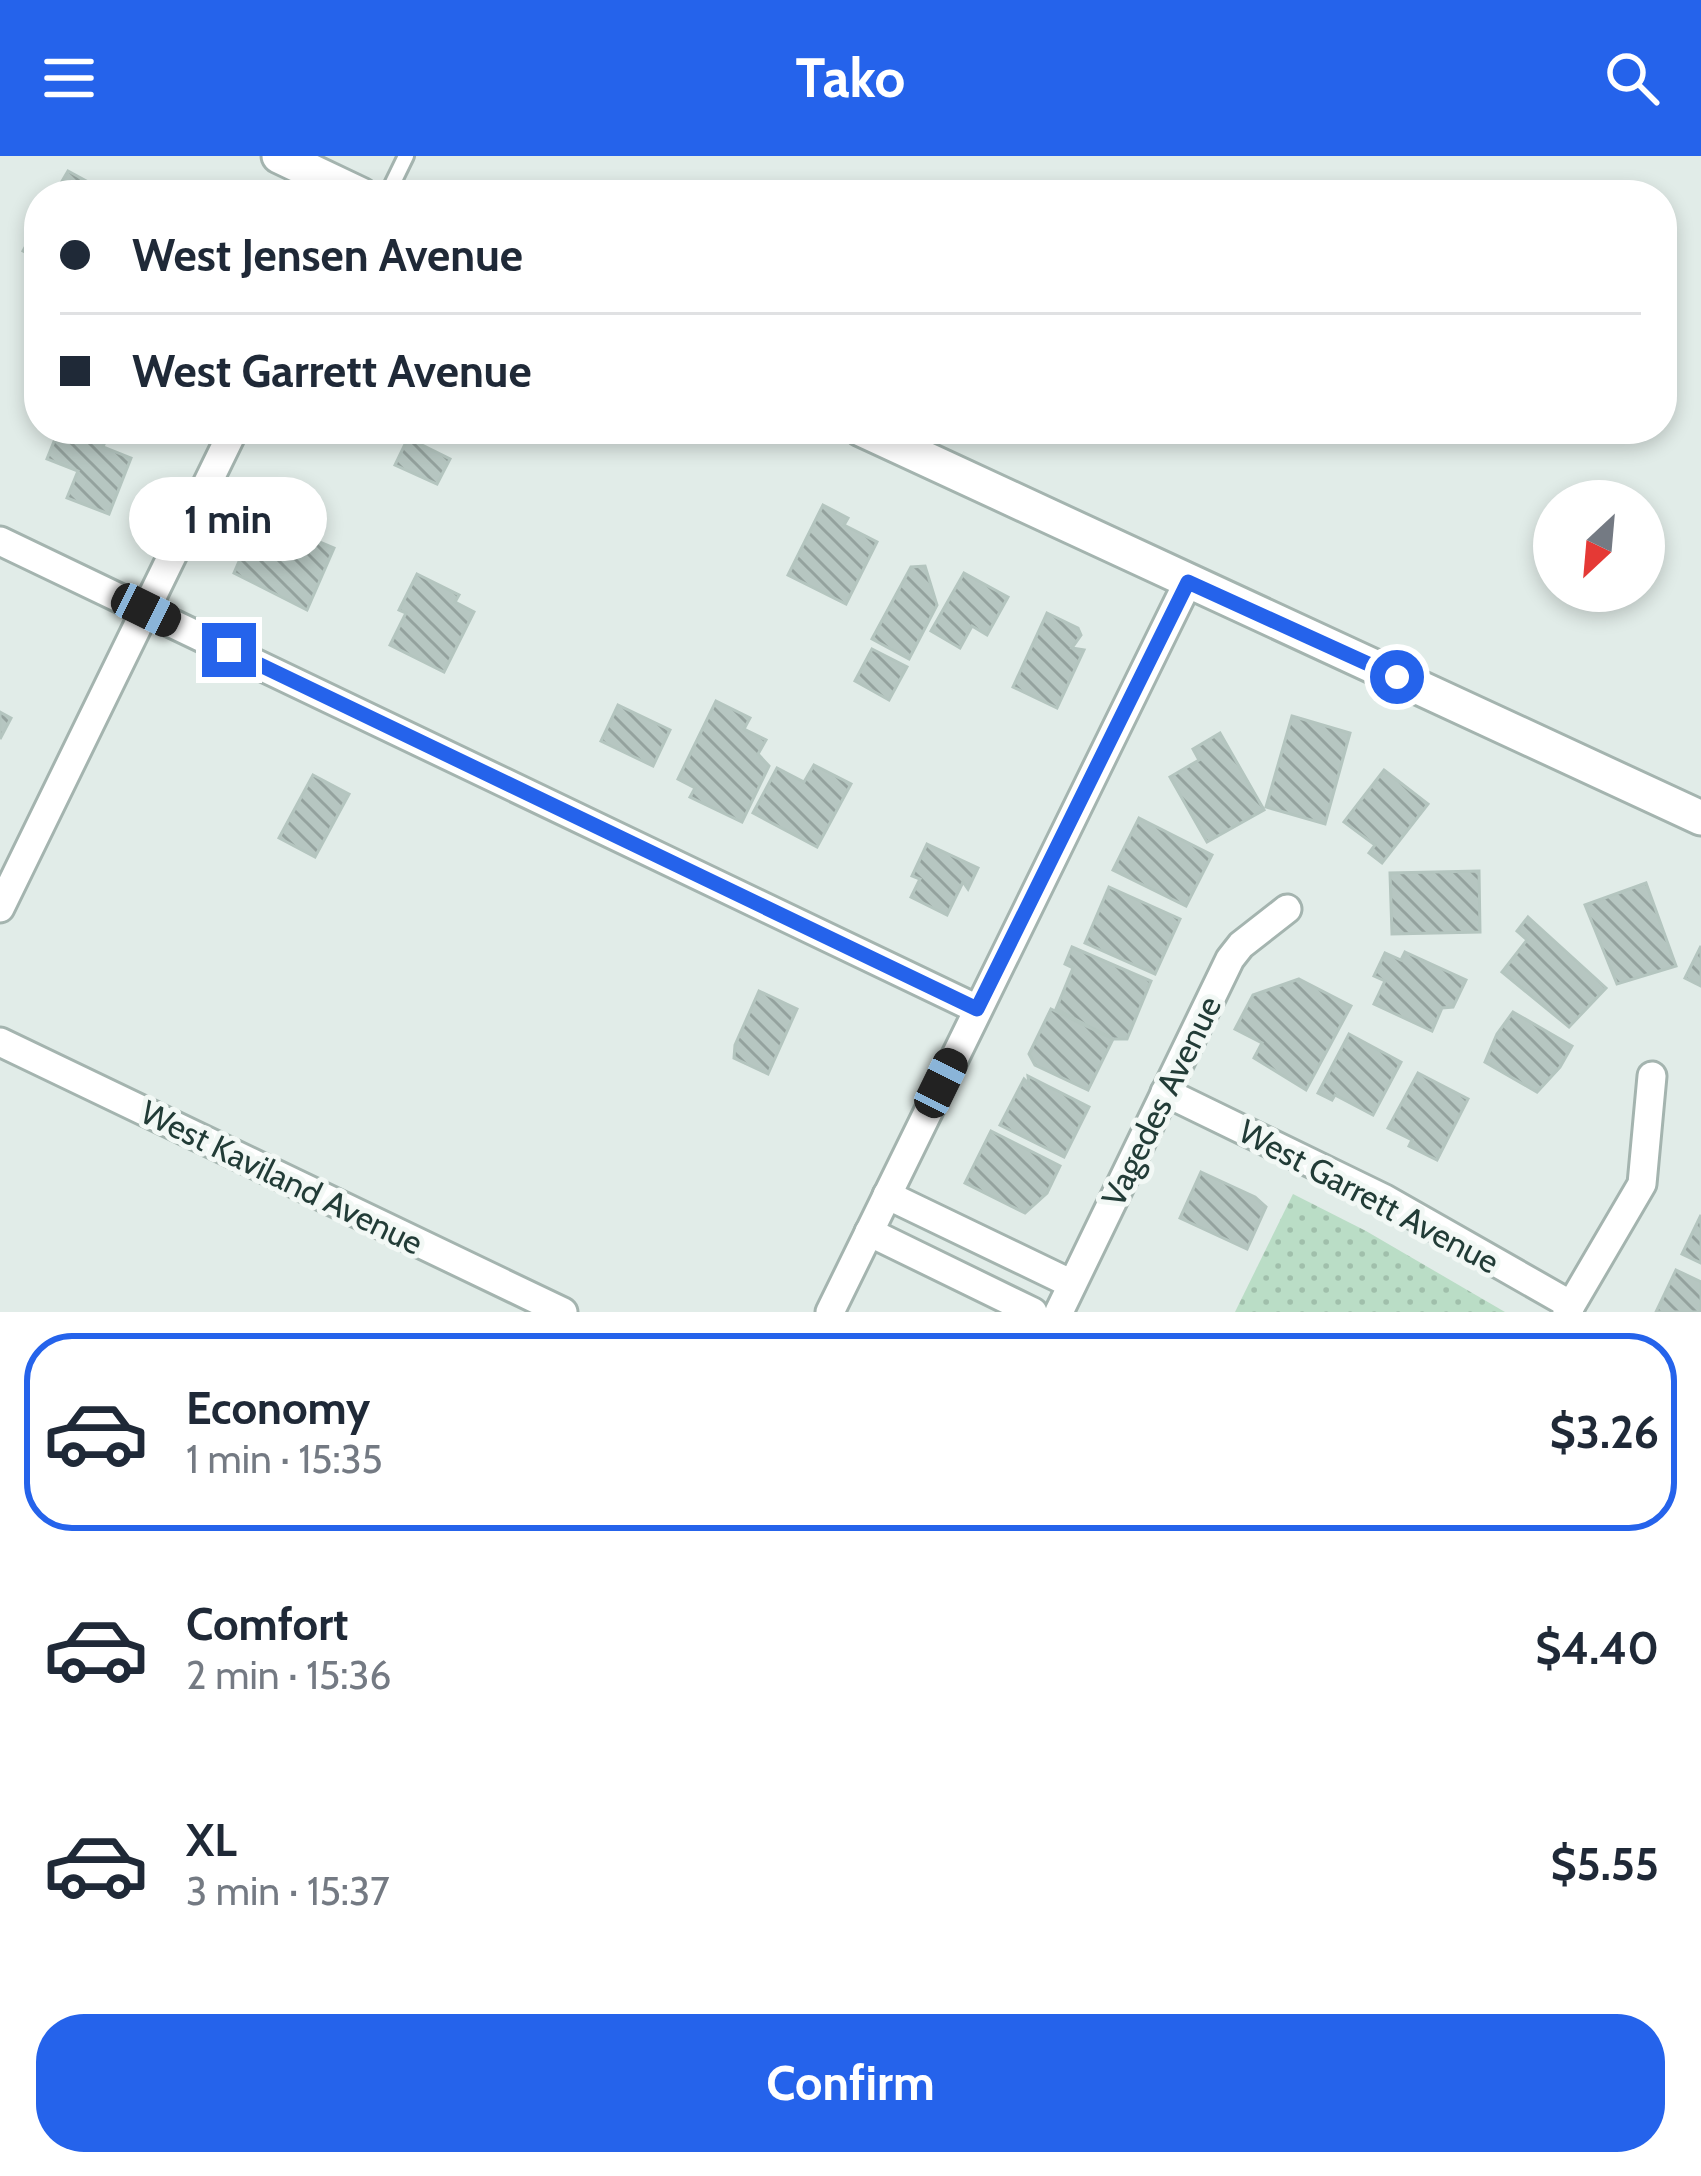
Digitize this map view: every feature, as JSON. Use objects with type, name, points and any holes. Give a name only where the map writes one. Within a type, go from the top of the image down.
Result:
[{"type":"street","points":[[279,156],[327,180]]},
{"type":"street","points":[[0,908],[227,444]]},
{"type":"street","points":[[893,444],[1701,818]]},
{"type":"street","points":[[0,541],[977,1009]]},
{"type":"street","points":[[830,1312],[1188,582]]},
{"type":"street","name":"Vagedes Avenue","points":[[1059,1312],[1230,959],[1287,909]]},
{"type":"street","name":"West Kaviland Avenue","points":[[0,1042],[563,1312]]},
{"type":"street","points":[[1569,1308],[1642,1184],[1652,1076]]},
{"type":"street","name":"West Garrett Avenue","points":[[1165,1092],[1385,1199],[1569,1308]]},
{"type":"street","points":[[887,1195],[1072,1285]]},
{"type":"street","points":[[869,1232],[1033,1312]]},
{"type":"green space","points":[[1293,1194],[1366,1231],[1505,1312],[1235,1312]]},
{"type":"building","points":[[68,171],[84,180],[63,180]]},
{"type":"building","points":[[53,444],[104,444],[131,458],[109,514],[67,498],[78,471],[47,459]]},
{"type":"building","points":[[405,444],[420,444],[450,459],[437,484],[395,465]]},
{"type":"building","points":[[267,497],[312,516],[303,535],[334,548],[307,610],[234,573]]},
{"type":"building","points":[[823,505],[848,518],[844,525],[877,542],[846,604],[788,575]]},
{"type":"building","points":[[925,566],[937,605],[909,659],[872,639],[911,567]]},
{"type":"building","points":[[964,573],[1008,597],[987,635],[972,626],[960,648],[931,631]]},
{"type":"building","points":[[417,574],[459,595],[455,602],[474,612],[444,672],[390,645],[406,613],[399,610]]},
{"type":"building","points":[[1047,613],[1078,628],[1081,635],[1072,648],[1084,650],[1057,708],[1013,687]]},
{"type":"building","points":[[872,649],[907,667],[889,700],[855,681]]},
{"type":"building","points":[[716,701],[750,718],[744,729],[766,740],[758,754],[769,766],[742,822],[690,797],[695,788],[678,779]]},
{"type":"building","points":[[618,705],[670,730],[653,766],[601,741]]},
{"type":"building","points":[[0,712],[11,718],[0,739]]},
{"type":"building","points":[[1292,716],[1350,733],[1325,824],[1266,807]]},
{"type":"building","points":[[1220,733],[1264,810],[1207,842],[1170,777],[1199,760],[1193,749]]},
{"type":"building","points":[[814,765],[851,784],[817,847],[753,813],[777,768],[804,782]]},
{"type":"building","points":[[1384,770],[1428,804],[1382,863],[1369,853],[1375,845],[1344,822]]},
{"type":"building","points":[[313,775],[349,794],[315,857],[279,838]]},
{"type":"building","points":[[1139,818],[1212,855],[1186,906],[1113,870]]},
{"type":"building","points":[[927,844],[978,868],[968,889],[963,882],[947,915],[911,897],[920,879],[912,876]]},
{"type":"building","points":[[1479,871],[1480,932],[1392,934],[1390,873]]},
{"type":"building","points":[[1646,883],[1676,966],[1617,984],[1585,905]]},
{"type":"building","points":[[1109,887],[1180,919],[1155,974],[1085,943]]},
{"type":"building","points":[[1528,917],[1606,988],[1569,1027],[1502,972],[1527,940],[1517,931]]},
{"type":"building","points":[[1701,946],[1701,986],[1685,978]]},
{"type":"building","points":[[1072,947],[1151,981],[1127,1039],[1113,1039],[1056,1009],[1073,968],[1065,964]]},
{"type":"building","points":[[1405,952],[1466,980],[1453,1007],[1442,1008],[1432,1031],[1374,1004],[1385,981],[1374,976],[1385,953],[1401,960]]},
{"type":"building","points":[[1299,979],[1351,1006],[1306,1090],[1254,1058],[1262,1043],[1235,1029],[1253,995]]},
{"type":"building","points":[[759,991],[797,1009],[768,1074],[734,1058],[735,1045]]},
{"type":"building","points":[[1051,1009],[1113,1039],[1088,1090],[1035,1065],[1029,1054]]},
{"type":"building","points":[[1513,1012],[1572,1046],[1537,1092],[1485,1062]]},
{"type":"building","points":[[1349,1034],[1401,1062],[1373,1115],[1335,1095],[1332,1100],[1318,1093]]},
{"type":"building","points":[[1418,1073],[1468,1099],[1437,1160],[1388,1128]]},
{"type":"building","points":[[1028,1076],[1089,1107],[1064,1157],[1000,1125],[1024,1079],[1029,1084]]},
{"type":"building","points":[[991,1131],[1060,1166],[1047,1193],[1025,1213],[965,1183]]},
{"type":"building","points":[[1201,1172],[1266,1207],[1247,1249],[1180,1218]]},
{"type":"building","points":[[1701,1215],[1701,1263],[1682,1254]]},
{"type":"building","points":[[1676,1270],[1701,1282],[1701,1312],[1656,1312]]},
{"type":"route","points":[[229,650],[977,1009],[1188,582],[1397,677]]}]
